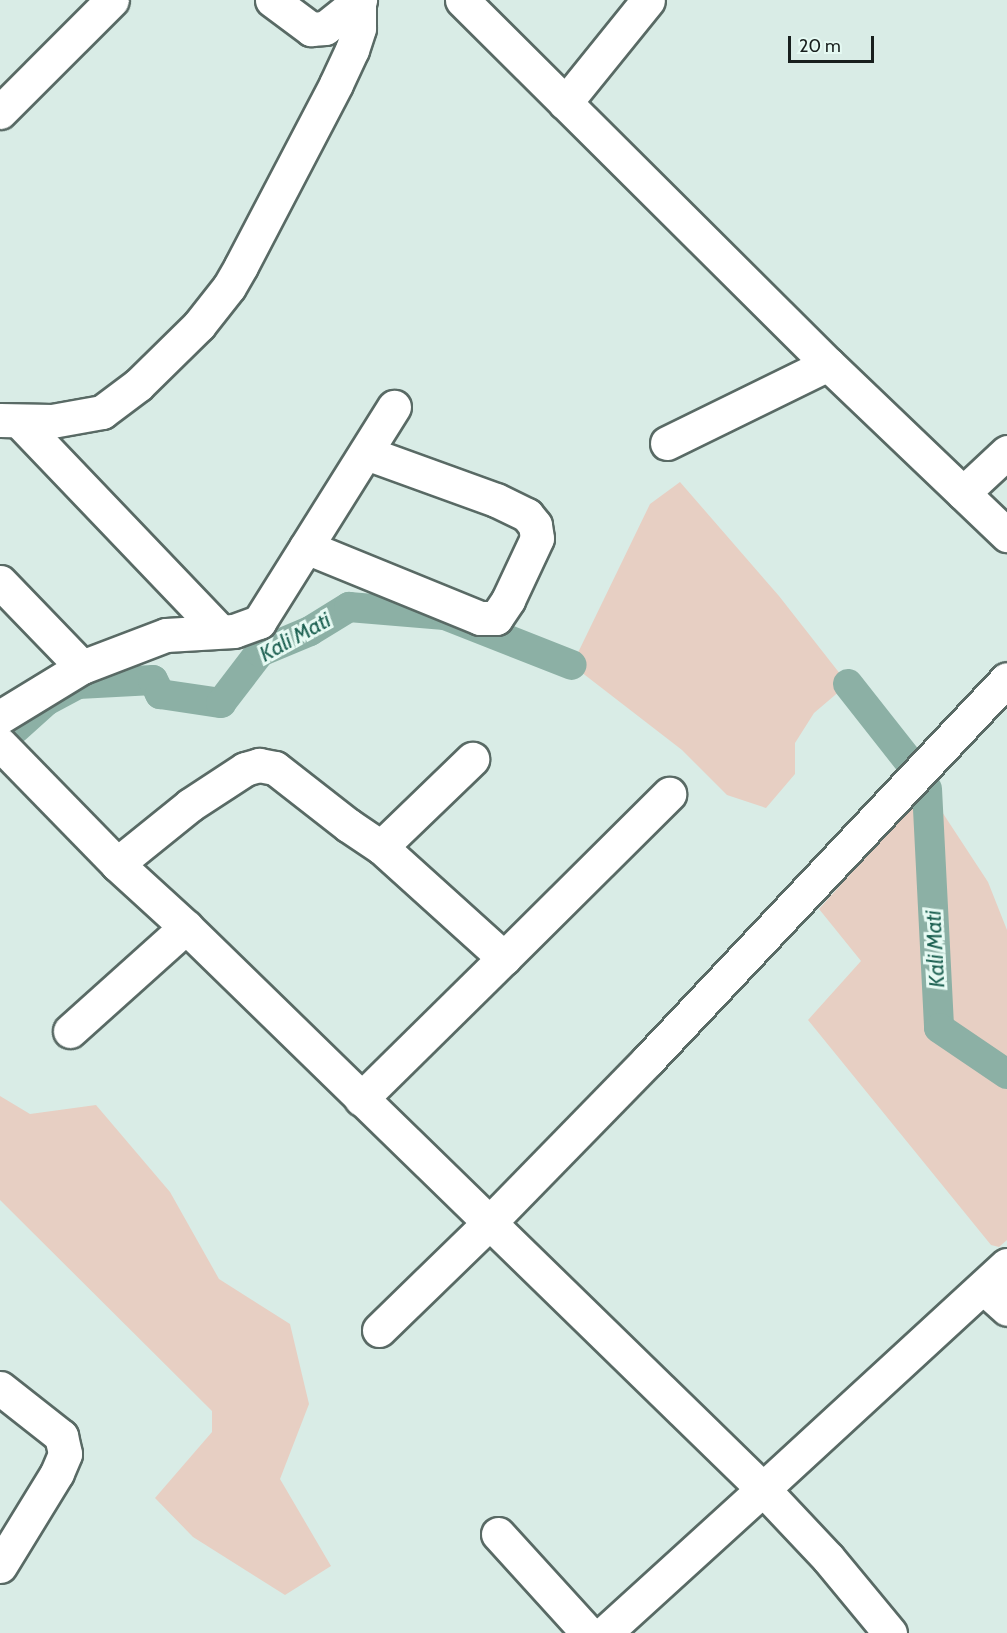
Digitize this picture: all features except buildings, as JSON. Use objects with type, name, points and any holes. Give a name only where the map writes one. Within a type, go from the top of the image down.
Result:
[{"type":"street","points":[[0,112],[112,0]]},
{"type":"street","points":[[272,0],[311,29],[325,28],[359,1]]},
{"type":"street","points":[[462,0],[828,364],[1007,535]]},
{"type":"street","points":[[565,103],[648,0]]},
{"type":"street","points":[[10,421],[51,421],[102,412],[138,385],[214,305],[241,266],[348,59],[359,28],[359,1]]},
{"type":"street","points":[[667,443],[828,364]]},
{"type":"street","points":[[0,717],[82,667],[166,635],[219,630],[234,631],[259,622],[394,407]]},
{"type":"street","points":[[10,421],[219,630]]},
{"type":"street","points":[[963,493],[1007,452]]},
{"type":"street","points":[[306,547],[480,618],[495,618],[508,600],[537,538],[535,525],[527,515],[496,500],[366,453]]},
{"type":"street","points":[[0,582],[82,667]]},
{"type":"street","points":[[379,1330],[489,1223],[648,1060],[1007,679]]},
{"type":"street","points":[[0,744],[117,864],[186,927],[763,1489],[828,1558],[890,1633]]},
{"type":"street","points":[[381,847],[472,759]]},
{"type":"street","points":[[117,864],[190,805],[245,768],[259,765],[275,768],[348,825],[381,847],[504,958]]},
{"type":"street","points":[[361,1099],[669,794]]},
{"type":"street","points":[[70,1031],[186,927]]},
{"type":"street","points":[[605,1633],[763,1489],[995,1298],[1007,1265]]},
{"type":"street","points":[[0,1388],[61,1436],[65,1454],[57,1473],[0,1566]]},
{"type":"street","points":[[498,1534],[588,1633]]},
{"type":"shaded area","points":[[680,482],[779,596],[848,684],[814,713],[795,743],[795,774],[766,808],[727,795],[682,750],[572,665],[650,504]]},
{"type":"shaded area","points":[[927,789],[988,882],[1007,930],[1007,1240],[999,1247],[991,1245],[808,1020],[861,961],[819,909]]},
{"type":"shaded area","points":[[0,1096],[30,1114],[96,1105],[170,1192],[219,1279],[290,1324],[309,1404],[280,1479],[331,1566],[285,1595],[193,1537],[155,1498],[212,1432],[212,1411],[0,1200]]},
{"type":"waterway","name":"Kali Mati","points":[[16,728],[46,701],[78,684],[153,680],[160,694],[221,703],[260,652],[310,631],[349,607],[445,615],[572,665]]},
{"type":"waterway","name":"Kali Mati","points":[[848,684],[914,768]]},
{"type":"waterway","name":"Kali Mati","points":[[927,789],[939,1028],[1007,1074]]}]
